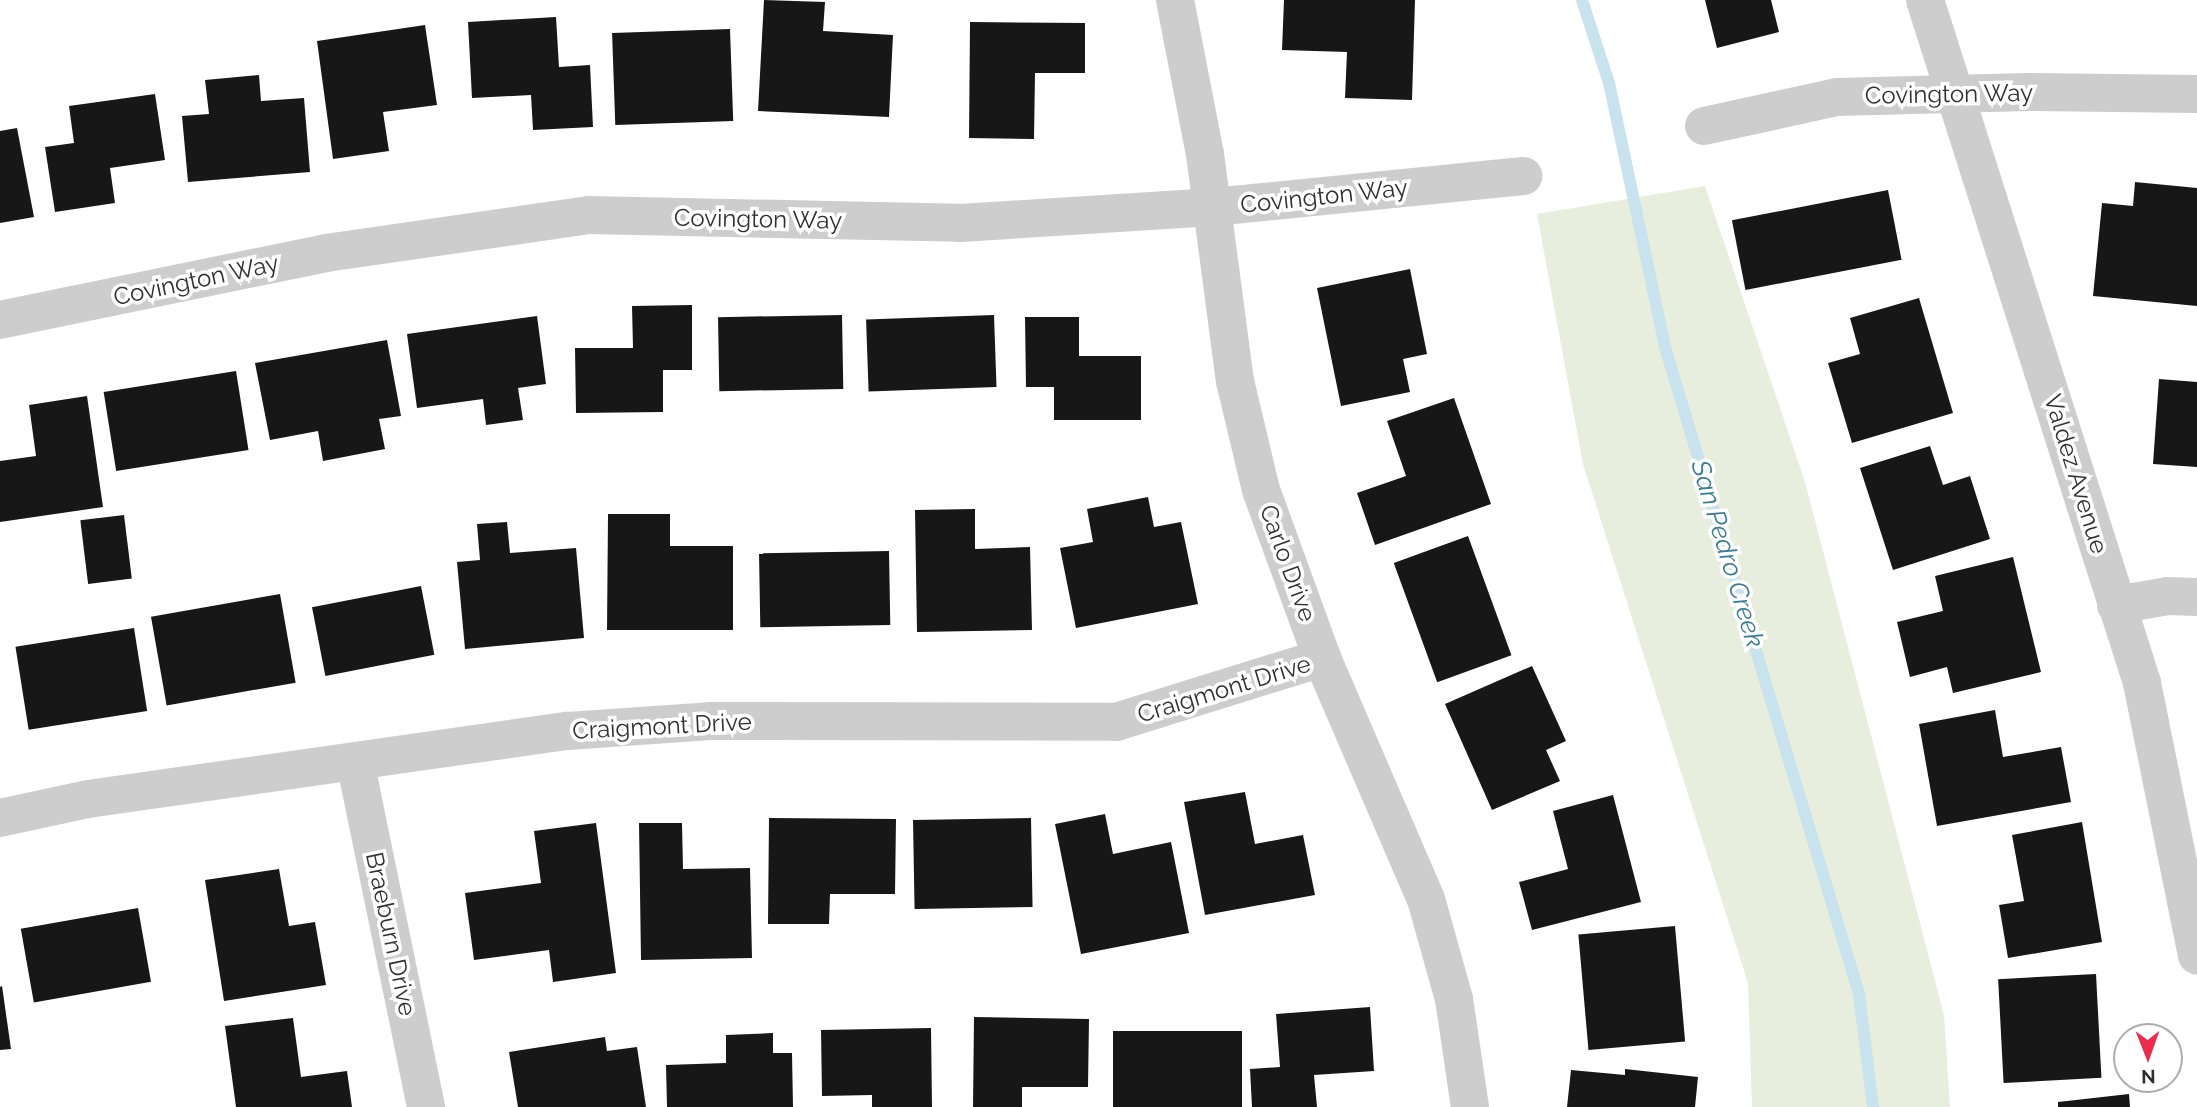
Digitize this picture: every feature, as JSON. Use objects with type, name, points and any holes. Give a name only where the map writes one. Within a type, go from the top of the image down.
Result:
[{"type":"street","name":"Carlo Drive","points":[[1175,0],[1197,106],[1213,207],[1235,381],[1261,490],[1322,658],[1426,899],[1454,999],[1470,1107]]},
{"type":"street","name":"Valdez Avenue","points":[[1925,0],[2142,683],[2197,955]]},
{"type":"street","name":"Covington Way","points":[[1704,126],[1837,97],[2197,94]]},
{"type":"street","name":"Covington Way","points":[[0,320],[326,253],[589,215],[960,223],[1213,207],[1523,176]]},
{"type":"street","points":[[2116,605],[2168,596],[2197,597]]},
{"type":"street","name":"Craigmont Drive","points":[[0,818],[88,799],[568,731],[710,721],[1116,722],[1322,658]]},
{"type":"street","name":"Braeburn Drive","points":[[355,761],[426,1107]]},
{"type":"green space","points":[[1705,186],[1805,482],[1944,1015],[1950,1107],[1752,1107],[1748,983],[1583,464],[1537,214]]},
{"type":"building","points":[[764,0],[825,2],[823,31],[893,35],[889,117],[758,111]]},
{"type":"building","points":[[1284,0],[1415,0],[1412,100],[1345,98],[1347,52],[1282,50]]},
{"type":"building","points":[[1705,0],[1771,0],[1779,32],[1717,48]]},
{"type":"building","points":[[556,17],[559,67],[590,65],[593,127],[533,130],[531,95],[472,98],[468,22]]},
{"type":"building","points":[[970,22],[1085,23],[1085,73],[1035,73],[1034,139],[969,138]]},
{"type":"building","points":[[425,25],[437,105],[383,112],[389,151],[333,159],[317,41]]},
{"type":"building","points":[[730,29],[733,121],[615,125],[612,33]]},
{"type":"building","points":[[259,75],[261,101],[304,98],[310,172],[188,182],[182,116],[209,114],[205,80]]},
{"type":"building","points":[[155,94],[165,160],[110,168],[115,203],[55,212],[45,147],[74,143],[69,106]]},
{"type":"building","points":[[17,128],[34,217],[0,223],[0,131]]},
{"type":"building","points":[[2135,182],[2197,188],[2197,306],[2093,296],[2102,203],[2133,206]]},
{"type":"building","points":[[1888,190],[1902,260],[1745,290],[1732,220]]},
{"type":"building","points":[[1410,269],[1427,354],[1403,359],[1410,392],[1341,406],[1317,288]]},
{"type":"building","points":[[1919,298],[1953,413],[1852,443],[1828,363],[1860,354],[1850,318]]},
{"type":"building","points":[[692,305],[692,370],[663,370],[663,412],[576,413],[575,348],[633,348],[632,306]]},
{"type":"building","points":[[842,315],[843,389],[719,391],[718,317]]},
{"type":"building","points":[[994,315],[997,387],[869,391],[866,319]]},
{"type":"building","points":[[537,316],[546,384],[518,388],[523,420],[486,425],[483,399],[417,408],[407,334]]},
{"type":"building","points":[[1025,317],[1079,317],[1079,356],[1141,356],[1141,420],[1054,420],[1054,387],[1026,387]]},
{"type":"building","points":[[387,340],[401,416],[379,419],[385,449],[323,461],[318,431],[270,440],[255,363]]},
{"type":"building","points":[[236,371],[249,450],[116,471],[104,392]]},
{"type":"building","points":[[2159,379],[2197,382],[2197,467],[2153,464]]},
{"type":"building","points":[[87,396],[103,507],[0,522],[0,461],[36,456],[29,405]]},
{"type":"building","points":[[1454,398],[1491,504],[1375,545],[1357,493],[1406,476],[1387,421]]},
{"type":"building","points":[[1930,446],[1943,485],[1970,476],[1990,539],[1893,570],[1860,468]]},
{"type":"building","points":[[1148,497],[1154,527],[1181,522],[1198,604],[1076,628],[1060,548],[1093,542],[1087,509]]},
{"type":"building","points":[[975,509],[975,549],[1030,547],[1032,630],[917,632],[915,510]]},
{"type":"building","points":[[608,514],[670,514],[670,546],[733,546],[733,630],[607,630]]},
{"type":"building","points":[[124,515],[132,579],[88,584],[80,520]]},
{"type":"building","points":[[507,522],[510,553],[576,548],[584,638],[465,649],[457,562],[480,560],[477,524]]},
{"type":"building","points":[[1468,536],[1511,655],[1437,682],[1394,563]]},
{"type":"building","points":[[889,551],[890,625],[760,627],[759,553]]},
{"type":"building","points":[[2013,557],[2041,672],[1953,693],[1947,667],[1910,677],[1897,622],[1943,611],[1935,576]]},
{"type":"building","points":[[421,586],[434,655],[325,676],[312,607]]},
{"type":"building","points":[[280,594],[296,683],[167,705],[151,617]]},
{"type":"building","points":[[134,628],[147,711],[29,730],[15,647]]},
{"type":"building","points":[[1532,666],[1566,741],[1546,750],[1560,781],[1492,810],[1445,704]]},
{"type":"building","points":[[1995,710],[2003,757],[2061,747],[2071,802],[1937,826],[1919,724]]},
{"type":"building","points":[[1245,792],[1255,844],[1303,835],[1315,895],[1205,915],[1184,802]]},
{"type":"building","points":[[1613,795],[1641,902],[1532,930],[1519,882],[1568,869],[1553,811]]},
{"type":"building","points":[[1105,814],[1113,854],[1171,842],[1189,933],[1081,954],[1055,824]]},
{"type":"building","points":[[769,818],[896,819],[895,894],[830,894],[829,924],[768,924]]},
{"type":"building","points":[[1031,818],[1033,907],[915,909],[913,820]]},
{"type":"building","points":[[2082,822],[2102,942],[2008,958],[1999,905],[2024,901],[2012,835]]},
{"type":"building","points":[[596,823],[616,973],[553,982],[549,950],[474,960],[465,893],[541,883],[534,831]]},
{"type":"building","points":[[639,823],[682,823],[683,869],[750,868],[752,958],[641,960]]},
{"type":"building","points":[[279,869],[289,926],[315,922],[326,985],[224,1001],[205,880]]},
{"type":"building","points":[[138,908],[151,982],[34,1003],[21,929]]},
{"type":"building","points":[[1675,926],[1685,1042],[1588,1050],[1578,934]]},
{"type":"building","points":[[2096,974],[2101,1078],[2004,1083],[1998,979]]},
{"type":"building","points":[[2,986],[11,1049],[0,1050],[0,987]]},
{"type":"building","points":[[1370,1007],[1374,1071],[1314,1075],[1317,1107],[1252,1107],[1250,1069],[1280,1067],[1276,1014]]},
{"type":"building","points":[[974,1017],[1089,1019],[1088,1087],[1022,1087],[1022,1107],[973,1107]]},
{"type":"building","points":[[293,1018],[301,1077],[347,1071],[352,1107],[236,1107],[225,1026]]},
{"type":"building","points":[[931,1028],[932,1107],[872,1107],[872,1095],[822,1096],[821,1030]]},
{"type":"building","points":[[1113,1031],[1242,1031],[1242,1107],[1113,1107]]},
{"type":"building","points":[[773,1033],[773,1053],[792,1053],[793,1107],[667,1107],[666,1065],[726,1063],[726,1035]]},
{"type":"building","points":[[605,1037],[607,1051],[637,1047],[646,1107],[518,1107],[509,1052]]},
{"type":"building","points":[[1625,1069],[1698,1077],[1695,1107],[1567,1107],[1571,1070],[1625,1075]]},
{"type":"building","points":[[2129,1094],[2130,1107],[2058,1107],[2058,1102]]},
{"type":"waterway","name":"San Pedro Creek","points":[[1582,0],[1609,83],[1665,347],[1859,994],[1873,1107]]}]
